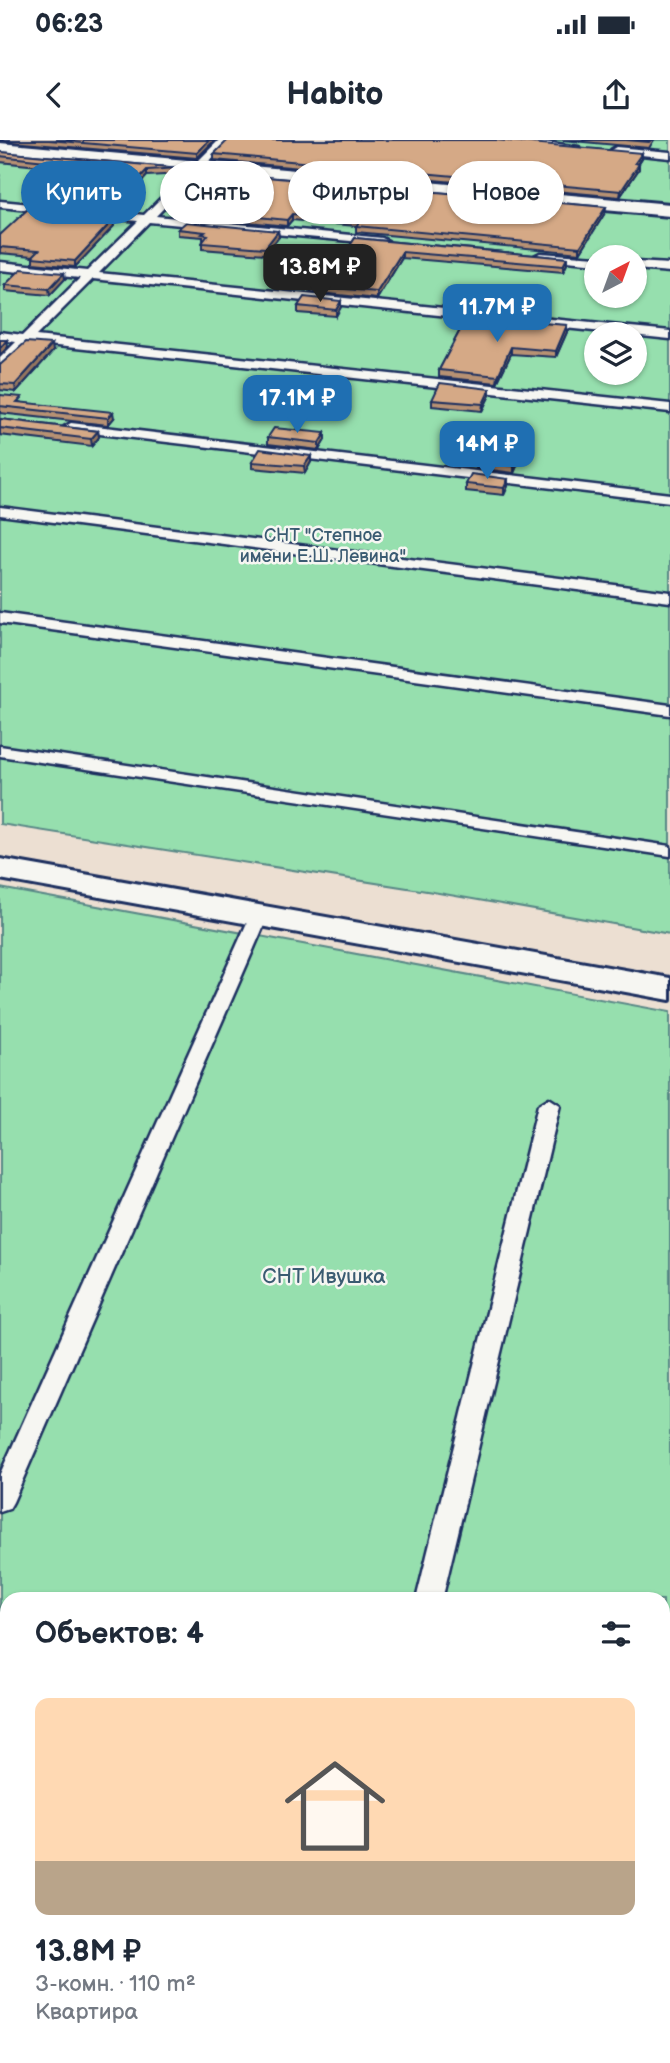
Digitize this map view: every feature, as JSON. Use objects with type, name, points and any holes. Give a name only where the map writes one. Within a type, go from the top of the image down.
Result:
[{"type":"street","points":[[0,149],[160,164]]},
{"type":"street","points":[[274,174],[670,210]]},
{"type":"street","points":[[0,869],[667,987]]},
{"type":"lane","points":[[204,161],[225,140]]},
{"type":"lane","points":[[496,140],[590,148]]},
{"type":"lane","points":[[603,149],[670,155]]},
{"type":"lane","points":[[0,204],[392,242]]},
{"type":"lane","points":[[0,365],[160,205]]},
{"type":"lane","points":[[529,254],[584,260]]},
{"type":"lane","points":[[0,266],[670,335]]},
{"type":"lane","points":[[648,266],[670,268]]},
{"type":"lane","points":[[0,336],[670,408]]},
{"type":"lane","points":[[55,426],[670,498]]},
{"type":"lane","points":[[0,511],[670,597]]},
{"type":"lane","points":[[0,618],[670,710]]},
{"type":"lane","points":[[0,751],[670,851]]},
{"type":"lane","points":[[0,1502],[259,916]]},
{"type":"lane","points":[[431,1592],[549,1105]]},
{"type":"green space","name":"СНТ \"Степное имени Е.Ш. Левина\"","points":[[0,140],[670,140],[670,934],[433,892],[0,824]]},
{"type":"green space","name":"СНТ Ивушка","points":[[0,888],[670,1012],[670,1592],[0,1592]]},
{"type":"building","points":[[49,140],[209,140],[197,153]]},
{"type":"building","points":[[228,140],[496,140],[642,153],[635,163],[639,164],[621,191],[564,186],[564,161],[447,161],[447,175],[433,174],[433,161],[291,161],[214,154]]},
{"type":"building","points":[[0,152],[101,161],[46,161],[0,156]]},
{"type":"building","points":[[146,165],[160,166],[160,169],[147,170]]},
{"type":"building","points":[[274,178],[288,179],[287,220],[274,219]]},
{"type":"building","points":[[433,192],[447,193],[447,224],[564,224],[564,203],[606,207],[580,247],[356,226],[433,224]]},
{"type":"building","points":[[21,215],[21,224],[109,224],[75,261],[32,257],[39,250],[0,247],[0,235]]},
{"type":"building","points":[[184,224],[206,224],[278,231],[265,248],[202,243],[208,235],[202,234],[205,232],[178,229]]},
{"type":"building","points":[[355,238],[567,258],[563,266],[402,252],[377,292],[311,286],[313,282],[326,283]]},
{"type":"building","points":[[21,269],[64,273],[49,289],[5,285]]},
{"type":"building","points":[[304,297],[341,301],[336,310],[298,306]]},
{"type":"building","points":[[467,317],[567,325],[556,351],[511,347],[498,376],[439,370]]},
{"type":"building","points":[[26,342],[52,344],[15,385],[0,384],[0,365]]},
{"type":"building","points":[[440,383],[490,389],[483,404],[432,400]]},
{"type":"building","points":[[0,395],[22,397],[17,402],[113,412],[108,418],[0,406]]},
{"type":"building","points":[[0,419],[98,431],[91,439],[0,428]]},
{"type":"building","points":[[274,428],[325,433],[319,443],[268,437]]},
{"type":"building","points":[[484,444],[522,448],[514,466],[476,462]]},
{"type":"building","points":[[260,449],[311,456],[304,466],[252,462]]},
{"type":"building","points":[[471,474],[508,479],[504,488],[466,484]]}]
